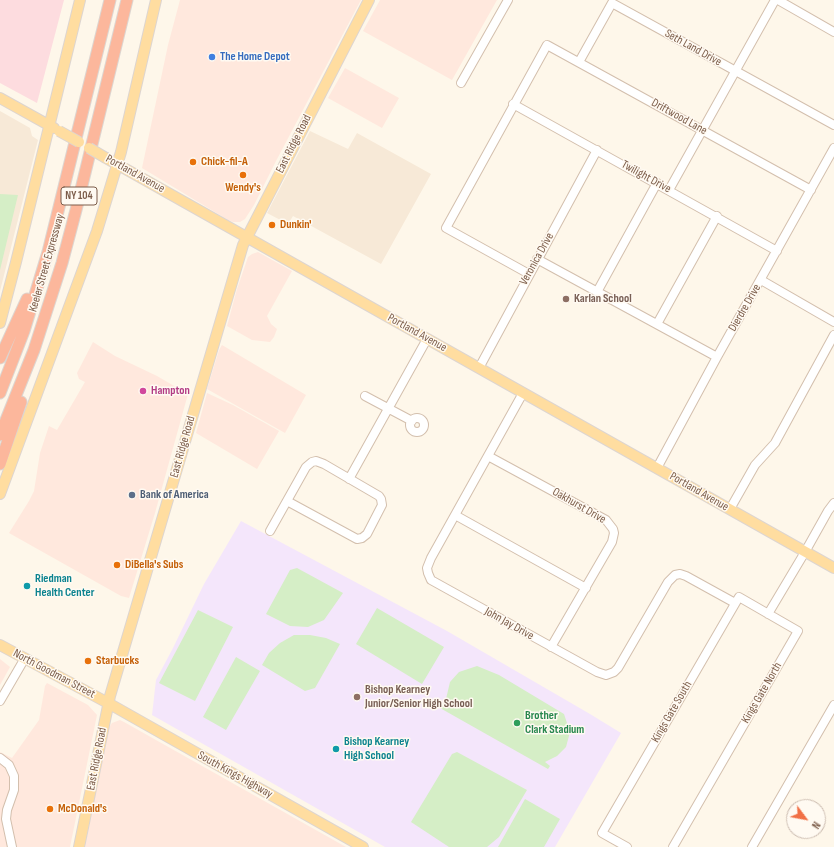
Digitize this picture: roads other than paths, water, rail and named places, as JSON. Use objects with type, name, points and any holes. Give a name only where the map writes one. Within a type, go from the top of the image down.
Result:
[{"type":"highway","name":"Keeler Street Expressway","points":[[0,393],[29,313],[55,226],[110,0]]},
{"type":"highway","name":"Keeler Street Expressway","points":[[0,435],[28,367],[46,315],[69,236],[127,0]]},
{"type":"highway","points":[[109,76],[132,0]]},
{"type":"highway","points":[[0,358],[32,288],[55,226]]},
{"type":"highway","points":[[0,464],[19,409],[46,315]]},
{"type":"main road","points":[[0,322],[80,0]]},
{"type":"main road","points":[[0,494],[93,243],[117,164],[156,0]]},
{"type":"main road","name":"East Ridge Road","points":[[79,847],[108,703],[243,245],[369,0]]},
{"type":"main road","name":"Portland Avenue","points":[[0,98],[834,568]]},
{"type":"main road","name":"North Goodman Street","points":[[0,645],[108,703]]},
{"type":"main road","name":"South Kings Highway","points":[[108,703],[363,847]]},
{"type":"street","points":[[461,83],[508,0]]},
{"type":"street","points":[[669,190],[775,0]]},
{"type":"street","points":[[778,0],[834,32]]},
{"type":"street","name":"Seth Land Drive","points":[[579,62],[612,3],[834,125]]},
{"type":"street","name":"Driftwood Lane","points":[[513,104],[546,45],[811,190]]},
{"type":"street","points":[[513,104],[446,228],[529,274]]},
{"type":"street","name":"Twilight Drive","points":[[513,104],[778,251]]},
{"type":"street","name":"Dierdre Drive","points":[[657,468],[717,357],[778,251],[834,148]]},
{"type":"street","name":"Veronica Drive","points":[[479,368],[597,150]]},
{"type":"street","points":[[597,292],[657,183]]},
{"type":"street","points":[[657,324],[717,216]]},
{"type":"street","points":[[537,259],[717,357]]},
{"type":"street","points":[[761,280],[834,322]]},
{"type":"street","points":[[730,509],[755,465],[775,443],[834,335]]},
{"type":"street","points":[[349,479],[427,339]]},
{"type":"street","name":"John Jay Drive","points":[[523,393],[428,563],[427,568],[429,576],[438,585],[602,674],[610,674],[614,672],[668,582],[675,575],[680,574],[686,576],[735,603]]},
{"type":"street","points":[[365,396],[412,421]]},
{"type":"street","name":"Oakhurst Drive","points":[[488,456],[606,520],[610,524],[614,533],[612,542],[551,647]]},
{"type":"street","points":[[270,531],[306,467],[312,462],[320,462],[379,496],[382,502],[380,510],[367,534],[362,538],[357,539],[287,501]]},
{"type":"street","points":[[735,603],[739,597],[768,614],[828,511],[834,504]]},
{"type":"street","points":[[455,515],[586,588]]},
{"type":"street","name":"Kings Gate South","points":[[627,847],[602,833],[735,603]]},
{"type":"street","name":"Kings Gate North","points":[[673,847],[798,631],[768,614]]},
{"type":"street","points":[[0,701],[25,658]]},
{"type":"street","points":[[752,847],[834,705]]},
{"type":"street","points":[[0,758],[9,765],[14,776],[14,790],[7,810],[6,819],[12,847]]},
{"type":"place","name":"The Home Depot","points":[[212,57]]},
{"type":"place","name":"Chick-fil-A","points":[[193,162]]},
{"type":"place","name":"Wendy's","points":[[243,175]]},
{"type":"place","name":"Dunkin'","points":[[272,225]]},
{"type":"place","name":"Karlan School","points":[[566,299]]},
{"type":"place","name":"Hampton","points":[[143,391]]},
{"type":"place","name":"Bank of America","points":[[132,495]]},
{"type":"place","name":"DiBella's Subs","points":[[117,565]]},
{"type":"place","name":"Riedman Health Center","points":[[27,586]]},
{"type":"place","name":"Starbucks","points":[[88,661]]},
{"type":"place","name":"Bishop Kearney Junior/Senior High School","points":[[357,697]]},
{"type":"place","name":"Brother Clark Stadium","points":[[517,723]]},
{"type":"place","name":"Bishop Kearney High School","points":[[336,749]]},
{"type":"place","name":"McDonald's","points":[[50,809]]}]
